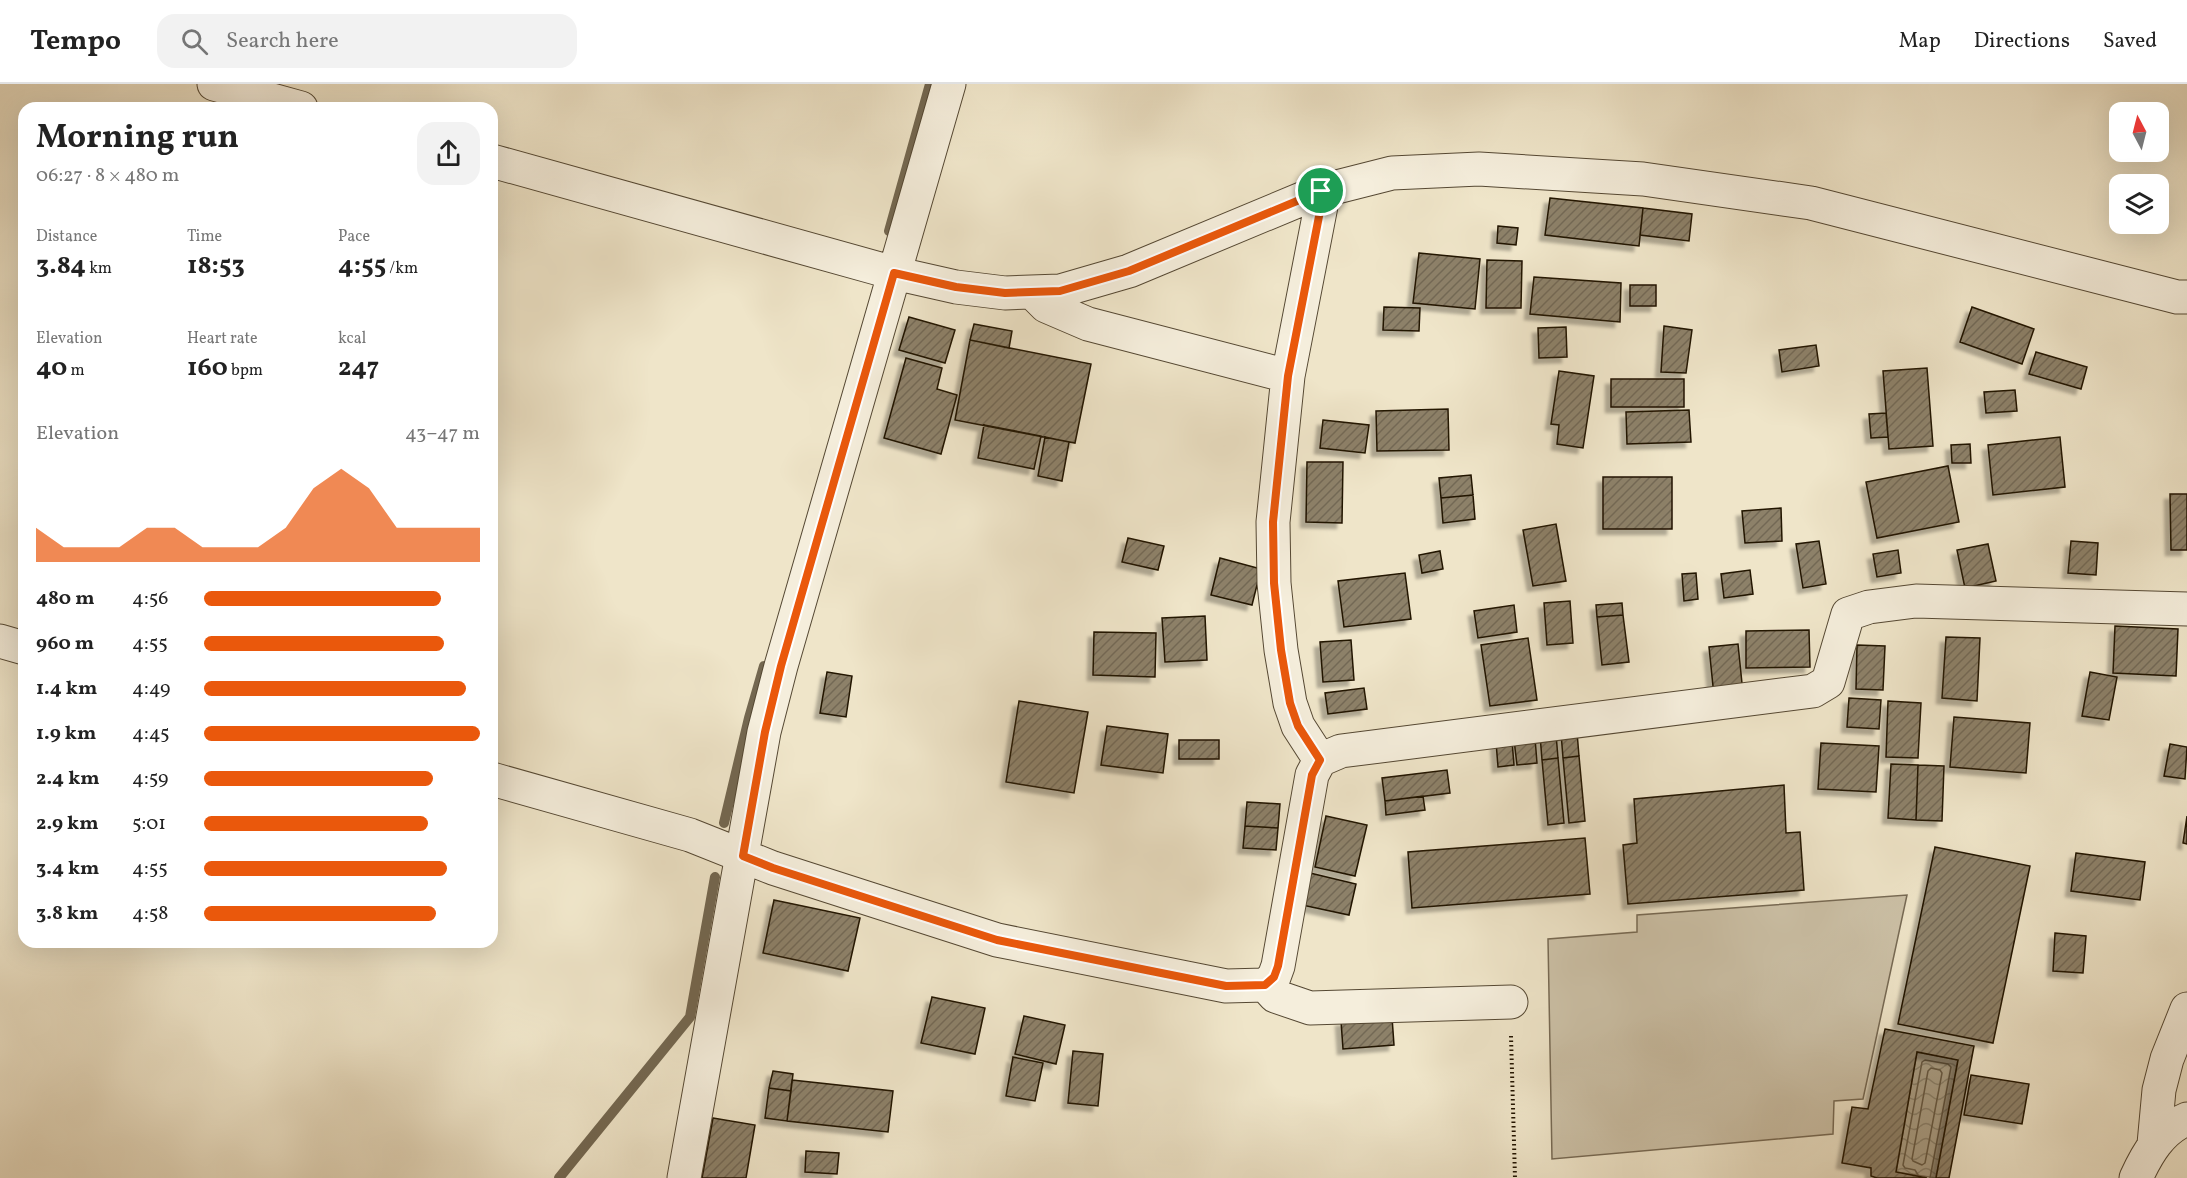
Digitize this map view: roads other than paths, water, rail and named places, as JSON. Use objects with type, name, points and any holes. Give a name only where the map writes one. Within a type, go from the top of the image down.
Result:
[{"type":"street","points":[[214,84],[279,102]]},
{"type":"street","points":[[684,1178],[765,732],[778,677],[949,84]]},
{"type":"street","points":[[498,163],[894,273],[956,287],[1005,293],[1060,291],[1129,271],[1321,191],[1392,173],[1479,169],[1643,179],[1811,203],[2166,294],[2187,297]]},
{"type":"street","points":[[1320,760],[1298,726],[1290,703],[1281,650],[1274,583],[1273,522],[1288,376],[1321,206],[1321,191]]},
{"type":"street","points":[[1033,293],[1046,306],[1088,324],[1288,376]]},
{"type":"street","points":[[498,781],[690,835],[773,868],[997,940],[1226,986],[1265,985],[1274,977],[1278,966],[1312,775],[1320,760],[1341,751],[1814,691],[1828,682],[1848,614],[1869,608],[1916,601],[2187,609]]},
{"type":"street","points":[[0,641],[18,646]]},
{"type":"street","points":[[1265,985],[1275,996],[1310,1008],[1510,1002]]},
{"type":"street","points":[[2136,1178],[2154,1144],[2167,1059],[2187,1009]]},
{"type":"street","points":[[2154,1144],[2180,1122],[2187,1119]]},
{"type":"water","points":[[1917,1052],[1958,1060],[1936,1178],[1896,1172]]},
{"type":"waterway","points":[[889,231],[930,84]]},
{"type":"waterway","points":[[724,823],[764,666]]},
{"type":"waterway","points":[[559,1178],[690,1017],[715,877]]}]
